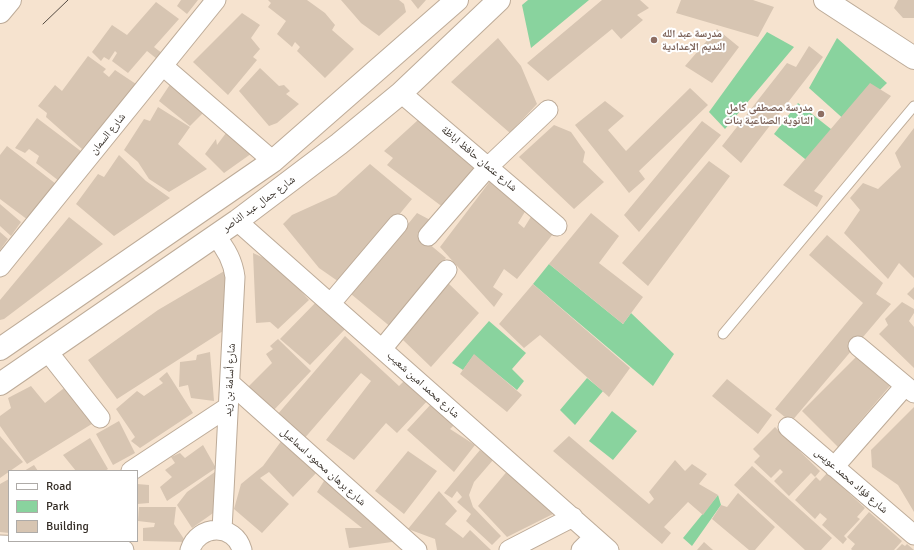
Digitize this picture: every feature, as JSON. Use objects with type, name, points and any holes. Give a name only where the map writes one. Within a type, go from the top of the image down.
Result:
[{"type":"main road","points":[[0,12],[10,0]]},
{"type":"main road","points":[[0,349],[273,161],[457,0]]},
{"type":"main road","name":"شارع جمال عبد الناصر","points":[[0,384],[215,236],[339,144],[401,93],[499,0]]},
{"type":"main road","points":[[825,0],[913,55]]},
{"type":"street","name":"شارع السمان","points":[[0,267],[216,0]]},
{"type":"street","points":[[163,66],[273,161]]},
{"type":"street","name":"شارع عثمان حافظ اباظة","points":[[401,93],[557,226]]},
{"type":"street","points":[[428,236],[488,167],[548,110]]},
{"type":"street","name":"شارع محمد امين شعيب","points":[[237,220],[609,550]]},
{"type":"street","points":[[331,303],[398,224]]},
{"type":"street","name":"شارع أسامة بن زيد","points":[[215,236],[231,259],[235,277],[222,530]]},
{"type":"street","points":[[382,349],[447,270]]},
{"type":"street","points":[[834,467],[910,390],[858,346]]},
{"type":"street","points":[[48,352],[100,418]]},
{"type":"street","name":"شارع برهان محمود اسماعيل","points":[[230,383],[417,550]]},
{"type":"street","points":[[133,470],[228,407]]},
{"type":"street","name":"شارع فؤاد محمد عويس","points":[[788,427],[914,535]]},
{"type":"street","points":[[509,550],[572,517]]},
{"type":"street","points":[[190,550],[195,539],[201,534],[208,531],[222,530],[234,536],[242,550]]},
{"type":"street","points":[[581,550],[594,537]]},
{"type":"street","points":[[14,545],[124,550]]},
{"type":"lane","points":[[723,334],[914,106]]},
{"type":"green space","points":[[528,0],[589,0],[531,48],[522,5]]},
{"type":"green space","points":[[767,32],[794,47],[725,129],[709,112]]},
{"type":"green space","points":[[837,38],[887,83],[847,122],[809,88]]},
{"type":"green space","points":[[798,103],[836,133],[810,163],[774,134]]},
{"type":"green space","points":[[549,264],[623,324],[631,313],[674,354],[653,386],[533,284]]},
{"type":"green space","points":[[489,321],[526,353],[512,369],[524,381],[517,390],[474,355],[463,370],[452,363]]},
{"type":"green space","points":[[587,378],[603,391],[575,425],[560,410]]},
{"type":"green space","points":[[612,411],[637,431],[613,460],[589,441]]},
{"type":"green space","points":[[718,495],[721,505],[692,546],[683,538]]},
{"type":"building","points":[[181,0],[198,0],[187,14],[177,6]]},
{"type":"building","points":[[268,0],[307,0],[325,13],[335,25],[332,30],[354,49],[325,78],[297,51],[300,47],[295,42],[292,47],[277,34],[286,21],[268,7],[271,3]]},
{"type":"building","points":[[341,0],[399,0],[404,4],[406,12],[379,36],[361,23]]},
{"type":"building","points":[[411,0],[426,0],[418,9]]},
{"type":"building","points":[[602,0],[640,0],[649,8],[637,15],[643,20],[621,39],[612,29],[548,81],[527,63]]},
{"type":"building","points":[[681,0],[753,0],[774,7],[758,37],[676,13]]},
{"type":"building","points":[[898,0],[914,0],[914,18],[903,18],[894,8]]},
{"type":"building","points":[[156,2],[179,19],[154,47],[163,54],[157,59],[147,51],[128,73],[112,61],[117,53],[115,51],[109,60],[104,57],[101,61],[92,52],[112,25],[127,35]]},
{"type":"building","points":[[242,13],[260,25],[251,38],[260,49],[253,57],[257,60],[228,95],[193,62]]},
{"type":"building","points":[[717,29],[739,47],[712,83],[685,66]]},
{"type":"building","points":[[498,38],[521,66],[537,104],[510,133],[451,82]]},
{"type":"building","points":[[809,46],[823,57],[741,163],[722,146],[787,63],[796,67]]},
{"type":"building","points":[[88,56],[106,69],[103,72],[109,77],[115,70],[136,84],[82,149],[46,117],[47,113],[38,106],[55,85],[62,91]]},
{"type":"building","points":[[260,68],[279,86],[284,85],[290,91],[286,94],[299,104],[277,123],[269,126],[239,91]]},
{"type":"building","points":[[175,77],[208,108],[190,126],[159,101]]},
{"type":"building","points":[[870,83],[891,96],[814,191],[823,196],[817,207],[783,185]]},
{"type":"building","points":[[690,88],[708,105],[639,171],[645,179],[629,193],[575,125],[605,101],[624,116],[608,130],[626,151]]},
{"type":"building","points":[[158,107],[190,127],[178,144],[207,169],[169,192],[149,179],[138,162],[124,150],[144,119],[150,121]]},
{"type":"building","points":[[37,118],[82,152],[59,181],[36,163],[39,156],[29,149],[25,153],[15,148]]},
{"type":"building","points":[[418,120],[475,168],[444,208],[387,165],[393,158],[384,151]]},
{"type":"building","points":[[702,121],[721,135],[639,232],[624,215]]},
{"type":"building","points":[[554,125],[571,132],[585,152],[583,162],[604,182],[574,209],[519,157]]},
{"type":"building","points":[[914,128],[914,278],[899,263],[888,279],[844,233],[860,210],[850,198],[863,183],[878,189],[901,167],[895,153]]},
{"type":"building","points":[[229,129],[255,151],[224,173],[205,154],[216,139],[217,145]]},
{"type":"building","points":[[7,146],[56,184],[28,220],[0,199],[0,155]]},
{"type":"building","points":[[119,155],[146,181],[170,198],[114,236],[76,204],[98,174],[104,177]]},
{"type":"building","points":[[709,161],[730,176],[648,286],[622,263]]},
{"type":"building","points":[[370,164],[412,199],[342,284],[319,268],[283,224],[292,215],[336,195]]},
{"type":"building","points":[[491,180],[526,210],[518,223],[524,228],[532,215],[553,234],[517,279],[504,269],[493,287],[503,294],[494,307],[440,247]]},
{"type":"building","points":[[0,204],[21,222],[11,236],[0,226]]},
{"type":"building","points":[[417,213],[434,222],[422,238],[446,258],[392,328],[351,294]]},
{"type":"building","points":[[591,213],[619,236],[599,263],[643,297],[623,324],[549,264]]},
{"type":"building","points":[[69,217],[103,244],[4,319],[0,320],[0,300]]},
{"type":"building","points":[[0,232],[8,239],[0,250]]},
{"type":"building","points":[[827,235],[883,283],[876,294],[891,304],[791,422],[775,409],[863,303],[809,255]]},
{"type":"building","points":[[253,253],[275,263],[309,300],[278,329],[270,322],[256,323]]},
{"type":"building","points":[[226,270],[223,331],[117,399],[88,360],[158,310]]},
{"type":"building","points":[[445,280],[479,313],[431,367],[403,340]]},
{"type":"building","points":[[533,284],[630,368],[609,397],[540,335],[524,348],[499,324]]},
{"type":"building","points":[[914,287],[914,300],[907,294]]},
{"type":"building","points":[[320,298],[348,326],[310,365],[280,339]]},
{"type":"building","points":[[902,302],[914,309],[914,313],[909,321],[914,327],[914,368],[879,334],[888,325],[885,319]]},
{"type":"building","points":[[345,336],[399,386],[408,377],[430,398],[397,433],[386,423],[354,460],[326,440],[371,381],[361,373],[303,440],[277,415]]},
{"type":"building","points":[[278,339],[311,371],[272,412],[248,387],[272,363],[266,354],[273,349],[270,346]]},
{"type":"building","points":[[862,351],[895,380],[838,447],[802,411]]},
{"type":"building","points":[[210,352],[214,401],[191,398],[188,385],[179,387],[180,362],[196,360],[197,355]]},
{"type":"building","points":[[474,354],[522,395],[507,412],[460,374]]},
{"type":"building","points":[[167,372],[193,413],[140,448],[131,441],[135,437],[116,409],[137,391],[144,396],[163,383],[159,379]]},
{"type":"building","points":[[727,379],[772,415],[758,434],[712,396]]},
{"type":"building","points":[[68,385],[95,422],[27,464],[0,426],[0,416],[11,408],[8,398],[31,386],[45,403]]},
{"type":"building","points":[[433,402],[457,422],[450,429],[475,445],[454,472],[407,430]]},
{"type":"building","points":[[914,407],[914,512],[898,485],[872,467],[871,450]]},
{"type":"building","points":[[119,421],[135,453],[113,465],[96,434]]},
{"type":"building","points":[[775,427],[820,471],[815,477],[811,473],[789,496],[774,481],[783,472],[780,469],[771,478],[754,462],[760,456],[753,449]]},
{"type":"building","points":[[0,436],[23,462],[12,470],[8,470],[8,472],[0,478]]},
{"type":"building","points":[[285,436],[320,469],[293,497],[269,472],[260,478],[289,504],[262,533],[234,509],[241,484],[263,466]]},
{"type":"building","points":[[569,436],[649,504],[654,499],[649,492],[675,460],[685,471],[692,464],[707,474],[699,484],[718,495],[703,515],[688,502],[664,527],[671,533],[662,544],[553,451]]},
{"type":"building","points":[[90,438],[108,469],[75,470],[63,455]]},
{"type":"building","points":[[203,445],[216,468],[167,501],[160,487],[172,477],[165,470],[175,463],[171,457],[180,453],[185,458]]},
{"type":"building","points":[[480,450],[493,460],[474,482],[469,495],[473,507],[501,536],[492,545],[466,521],[471,514],[457,502],[462,497],[457,491],[452,498],[444,493]]},
{"type":"building","points":[[408,451],[437,471],[404,514],[375,491]]},
{"type":"building","points":[[34,465],[37,470],[26,470]]},
{"type":"building","points":[[752,466],[832,538],[821,550],[805,550],[734,485]]},
{"type":"building","points":[[219,469],[216,511],[192,528],[177,505],[187,492]]},
{"type":"building","points":[[509,469],[559,511],[507,537],[478,506]]},
{"type":"building","points":[[329,473],[399,541],[349,548],[345,528],[362,528],[317,492]]},
{"type":"building","points":[[827,473],[865,508],[857,517],[860,519],[844,536],[847,539],[843,544],[822,525],[827,519],[820,513],[815,519],[795,500],[816,477],[820,481]]},
{"type":"building","points":[[8,480],[8,533],[0,532],[0,484]]},
{"type":"building","points":[[138,484],[149,485],[149,503],[138,504]]},
{"type":"building","points":[[439,491],[457,511],[445,524],[463,538],[470,530],[491,550],[437,550],[435,539],[408,529]]},
{"type":"building","points":[[738,493],[775,527],[755,550],[749,550],[712,519],[721,505],[727,507]]},
{"type":"building","points":[[139,507],[176,507],[174,524],[186,542],[143,541],[143,528],[154,527],[155,523],[138,521]]},
{"type":"building","points":[[869,512],[902,541],[894,550],[851,549],[855,544],[847,537]]},
{"type":"building","points":[[704,542],[713,550],[697,550]]},
{"type":"building","points":[[902,544],[905,546],[907,544],[914,550],[896,550]]},
{"type":"tram line","points":[[43,24],[68,0]]},
{"type":"place","name":"مدرسة عبد الله النديم الإعدادية","points":[[654,40]]},
{"type":"place","name":"مدرسة مصطفى كامل الثانوية الصناعية بنات","points":[[821,114]]}]
